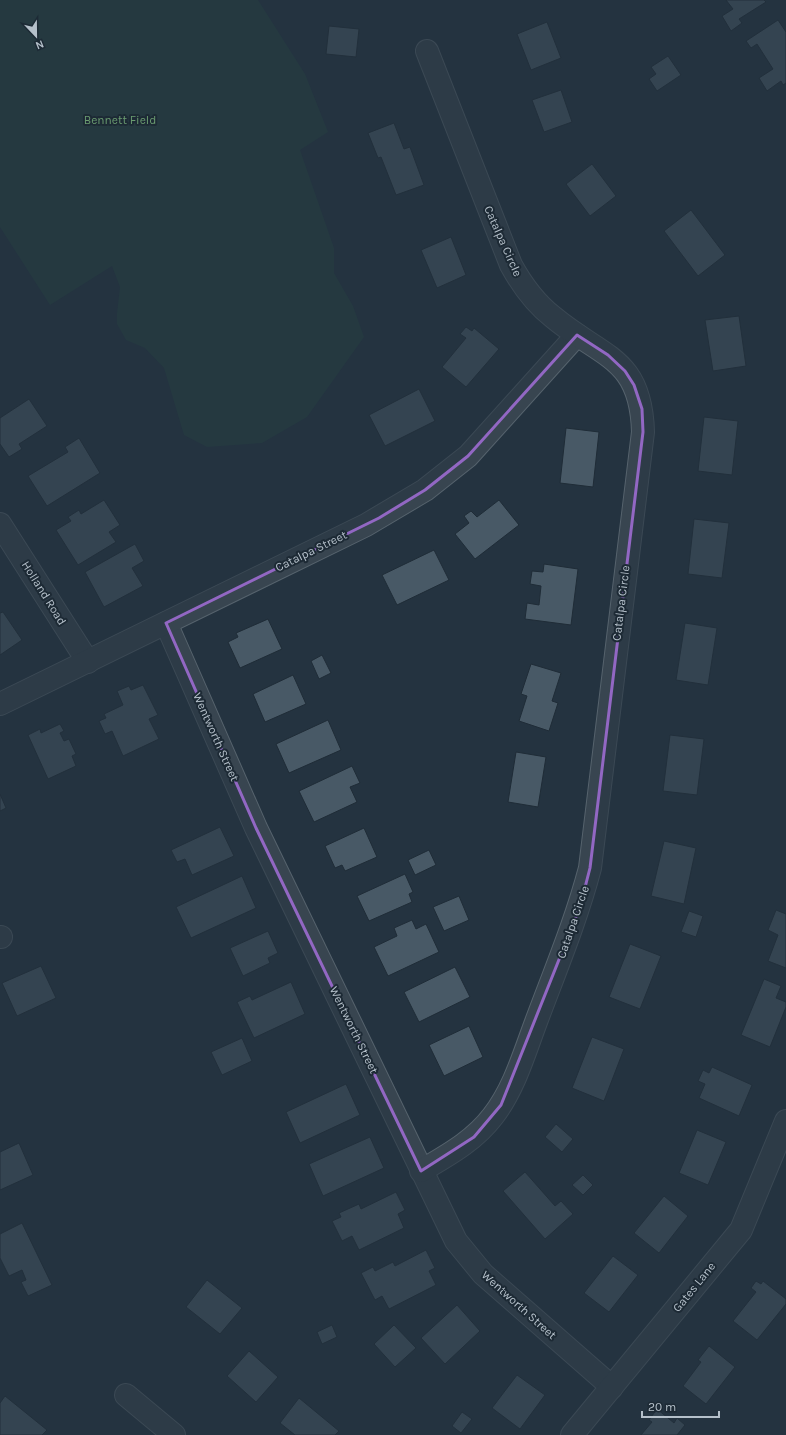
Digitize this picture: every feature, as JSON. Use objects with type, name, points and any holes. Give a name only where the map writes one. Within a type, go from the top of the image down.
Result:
[{"type":"street","name":"Catalpa Circle","points":[[421,1171],[458,1149],[474,1137],[501,1105],[520,1062],[580,907],[590,868],[643,432],[642,410],[634,385],[625,371],[608,355],[577,335],[543,308],[526,290],[511,265],[427,51]]},
{"type":"street","name":"Catalpa Street","points":[[0,704],[380,518],[425,490],[468,456],[577,335]]},
{"type":"street","name":"Holland Road","points":[[0,524],[88,662]]},
{"type":"street","name":"Wentworth Street","points":[[166,623],[256,828],[444,1218],[464,1252],[508,1297],[612,1387]]},
{"type":"street","name":"Gates Lane","points":[[572,1435],[741,1230],[786,1121]]},
{"type":"street","points":[[126,1395],[174,1435]]},
{"type":"highlighted area","points":[[577,335],[608,355],[625,371],[634,385],[642,409],[643,432],[590,868],[580,907],[501,1105],[474,1137],[421,1171],[256,828],[166,623],[379,518],[425,490],[468,456]]},
{"type":"green space","name":"Bennett Field","points":[[0,0],[258,0],[305,74],[328,132],[300,150],[334,248],[334,273],[353,306],[364,337],[307,417],[262,443],[207,447],[184,435],[164,368],[145,348],[126,340],[117,324],[120,287],[112,266],[50,305],[0,227]]},
{"type":"building","points":[[726,0],[764,0],[766,2],[739,19],[742,23],[731,31],[722,16],[733,9]]},
{"type":"building","points":[[778,20],[786,32],[786,83],[783,85],[781,81],[767,91],[759,78],[773,69],[757,44],[751,48],[746,41]]},
{"type":"building","points":[[547,22],[561,58],[531,70],[517,34]]},
{"type":"building","points":[[329,26],[359,29],[356,57],[326,54]]},
{"type":"building","points":[[668,56],[681,75],[657,91],[649,79],[656,74],[651,67]]},
{"type":"building","points":[[561,90],[572,122],[544,132],[532,100]]},
{"type":"building","points":[[394,123],[404,149],[410,147],[424,185],[396,195],[381,157],[378,158],[368,133]]},
{"type":"building","points":[[592,164],[616,196],[590,216],[566,184]]},
{"type":"building","points":[[691,210],[725,255],[698,276],[664,231]]},
{"type":"building","points":[[451,237],[466,275],[437,288],[421,250]]},
{"type":"building","points":[[739,316],[746,366],[713,371],[705,320]]},
{"type":"building","points":[[466,327],[472,331],[474,328],[499,349],[466,387],[442,367],[466,338],[460,334]]},
{"type":"building","points":[[419,389],[435,421],[385,446],[369,415]]},
{"type":"building","points":[[29,399],[47,426],[19,444],[22,449],[9,457],[0,444],[0,418]]},
{"type":"building","points":[[704,417],[738,421],[732,475],[698,471]]},
{"type":"building","points":[[566,428],[599,432],[593,487],[560,483]]},
{"type":"building","points":[[79,438],[100,473],[47,506],[28,476],[68,452],[65,447]]},
{"type":"building","points":[[104,500],[120,525],[109,532],[116,542],[78,565],[56,530],[71,521],[68,517],[79,510],[81,514]]},
{"type":"building","points":[[499,500],[519,525],[475,559],[455,534],[469,523],[464,516],[471,511],[477,517]]},
{"type":"building","points":[[694,519],[729,523],[722,578],[688,574]]},
{"type":"building","points":[[135,544],[144,561],[132,568],[143,586],[104,607],[85,572]]},
{"type":"building","points":[[434,550],[449,580],[397,605],[382,575]]},
{"type":"building","points":[[544,564],[578,569],[571,625],[525,619],[527,603],[539,605],[541,586],[530,584],[532,571],[543,572]]},
{"type":"building","points":[[3,612],[22,640],[0,655],[0,613]]},
{"type":"building","points":[[268,619],[282,649],[240,668],[228,642],[238,637],[236,633]]},
{"type":"building","points":[[685,623],[717,628],[708,685],[676,680]]},
{"type":"building","points":[[322,655],[331,673],[319,679],[311,661]]},
{"type":"building","points":[[531,664],[561,673],[552,701],[558,703],[549,731],[519,721],[527,696],[521,694]]},
{"type":"building","points":[[293,675],[306,704],[265,722],[253,694]]},
{"type":"building","points":[[143,685],[158,715],[149,719],[159,739],[123,756],[112,731],[105,734],[99,721],[106,718],[104,714],[123,705],[117,691],[129,686],[131,690]]},
{"type":"building","points":[[328,720],[341,750],[289,773],[276,744]]},
{"type":"building","points":[[60,724],[64,731],[60,733],[64,741],[69,739],[76,754],[72,756],[76,766],[48,779],[28,735],[40,729],[41,733]]},
{"type":"building","points":[[670,735],[704,739],[697,795],[663,791]]},
{"type":"building","points":[[516,752],[546,757],[538,807],[508,802]]},
{"type":"building","points":[[352,766],[360,783],[350,787],[357,802],[314,822],[299,791]]},
{"type":"building","points":[[0,794],[6,808],[0,811]]},
{"type":"building","points":[[220,827],[234,856],[192,875],[185,859],[177,862],[171,850]]},
{"type":"building","points":[[364,828],[377,857],[345,871],[342,865],[335,868],[325,846]]},
{"type":"building","points":[[664,841],[696,848],[684,904],[651,896]]},
{"type":"building","points":[[429,850],[436,865],[415,875],[408,860]]},
{"type":"building","points":[[405,874],[413,892],[409,894],[412,902],[369,921],[357,896]]},
{"type":"building","points":[[242,876],[256,908],[191,938],[176,907]]},
{"type":"building","points":[[459,896],[469,920],[444,931],[433,907]]},
{"type":"building","points":[[776,910],[786,914],[786,968],[768,961],[778,935],[768,930]]},
{"type":"building","points":[[689,911],[703,916],[696,937],[681,932]]},
{"type":"building","points":[[412,920],[416,929],[426,924],[439,952],[388,976],[374,947],[397,936],[394,928]]},
{"type":"building","points":[[268,931],[278,953],[268,958],[270,963],[243,976],[230,948]]},
{"type":"building","points":[[630,944],[661,956],[640,1009],[609,997]]},
{"type":"building","points":[[41,966],[56,998],[17,1016],[2,983]]},
{"type":"building","points":[[455,967],[470,997],[419,1022],[404,992]]},
{"type":"building","points":[[764,979],[781,986],[776,998],[786,1002],[786,1007],[770,1047],[741,1035]]},
{"type":"building","points":[[291,982],[305,1014],[254,1038],[237,1002],[250,996],[252,1000]]},
{"type":"building","points":[[469,1026],[483,1057],[444,1076],[429,1045]]},
{"type":"building","points":[[592,1037],[624,1049],[604,1101],[572,1088]]},
{"type":"building","points":[[242,1038],[252,1061],[222,1075],[211,1052]]},
{"type":"building","points":[[712,1067],[752,1085],[739,1116],[699,1098],[705,1084],[698,1081],[703,1070],[709,1073]]},
{"type":"building","points":[[346,1084],[360,1115],[300,1143],[286,1112]]},
{"type":"building","points":[[556,1124],[573,1139],[562,1152],[545,1137]]},
{"type":"building","points":[[697,1130],[726,1142],[708,1185],[679,1173]]},
{"type":"building","points":[[370,1137],[384,1168],[323,1196],[309,1164]]},
{"type":"building","points":[[19,1143],[33,1175],[0,1190],[0,1152]]},
{"type":"building","points":[[525,1172],[555,1206],[561,1201],[573,1214],[545,1239],[503,1191]]},
{"type":"building","points":[[583,1175],[593,1185],[583,1195],[572,1185]]},
{"type":"building","points":[[396,1192],[405,1210],[398,1214],[404,1228],[359,1250],[352,1236],[342,1241],[332,1221],[341,1217],[339,1213],[359,1204],[361,1209]]},
{"type":"building","points":[[664,1196],[688,1216],[659,1253],[634,1233]]},
{"type":"building","points":[[22,1223],[52,1285],[28,1296],[21,1282],[26,1280],[22,1270],[9,1276],[0,1258],[0,1234]]},
{"type":"building","points":[[426,1250],[435,1268],[429,1271],[436,1285],[389,1309],[382,1296],[375,1300],[361,1273],[373,1267],[375,1271],[393,1262],[395,1266]]},
{"type":"building","points":[[613,1256],[638,1275],[609,1312],[584,1293]]},
{"type":"building","points":[[207,1280],[242,1308],[220,1334],[186,1307]]},
{"type":"building","points":[[756,1281],[761,1284],[763,1281],[786,1299],[786,1304],[757,1340],[733,1321],[756,1292],[751,1288]]},
{"type":"building","points":[[457,1305],[480,1331],[445,1364],[421,1338]]},
{"type":"building","points":[[332,1325],[337,1337],[322,1344],[317,1332]]},
{"type":"building","points":[[394,1325],[416,1348],[395,1367],[374,1344]]},
{"type":"building","points":[[709,1346],[735,1367],[706,1404],[683,1386],[701,1362],[698,1360]]},
{"type":"building","points":[[249,1351],[278,1377],[256,1402],[227,1376]]},
{"type":"building","points":[[517,1375],[545,1395],[520,1429],[492,1408]]},
{"type":"building","points":[[5,1396],[47,1430],[42,1435],[0,1435],[0,1403]]},
{"type":"building","points":[[299,1398],[339,1431],[335,1435],[295,1435],[280,1423]]},
{"type":"building","points":[[657,1409],[674,1423],[677,1418],[685,1425],[677,1435],[641,1435],[652,1422],[649,1420]]},
{"type":"building","points":[[462,1412],[472,1419],[461,1433],[452,1426]]}]
